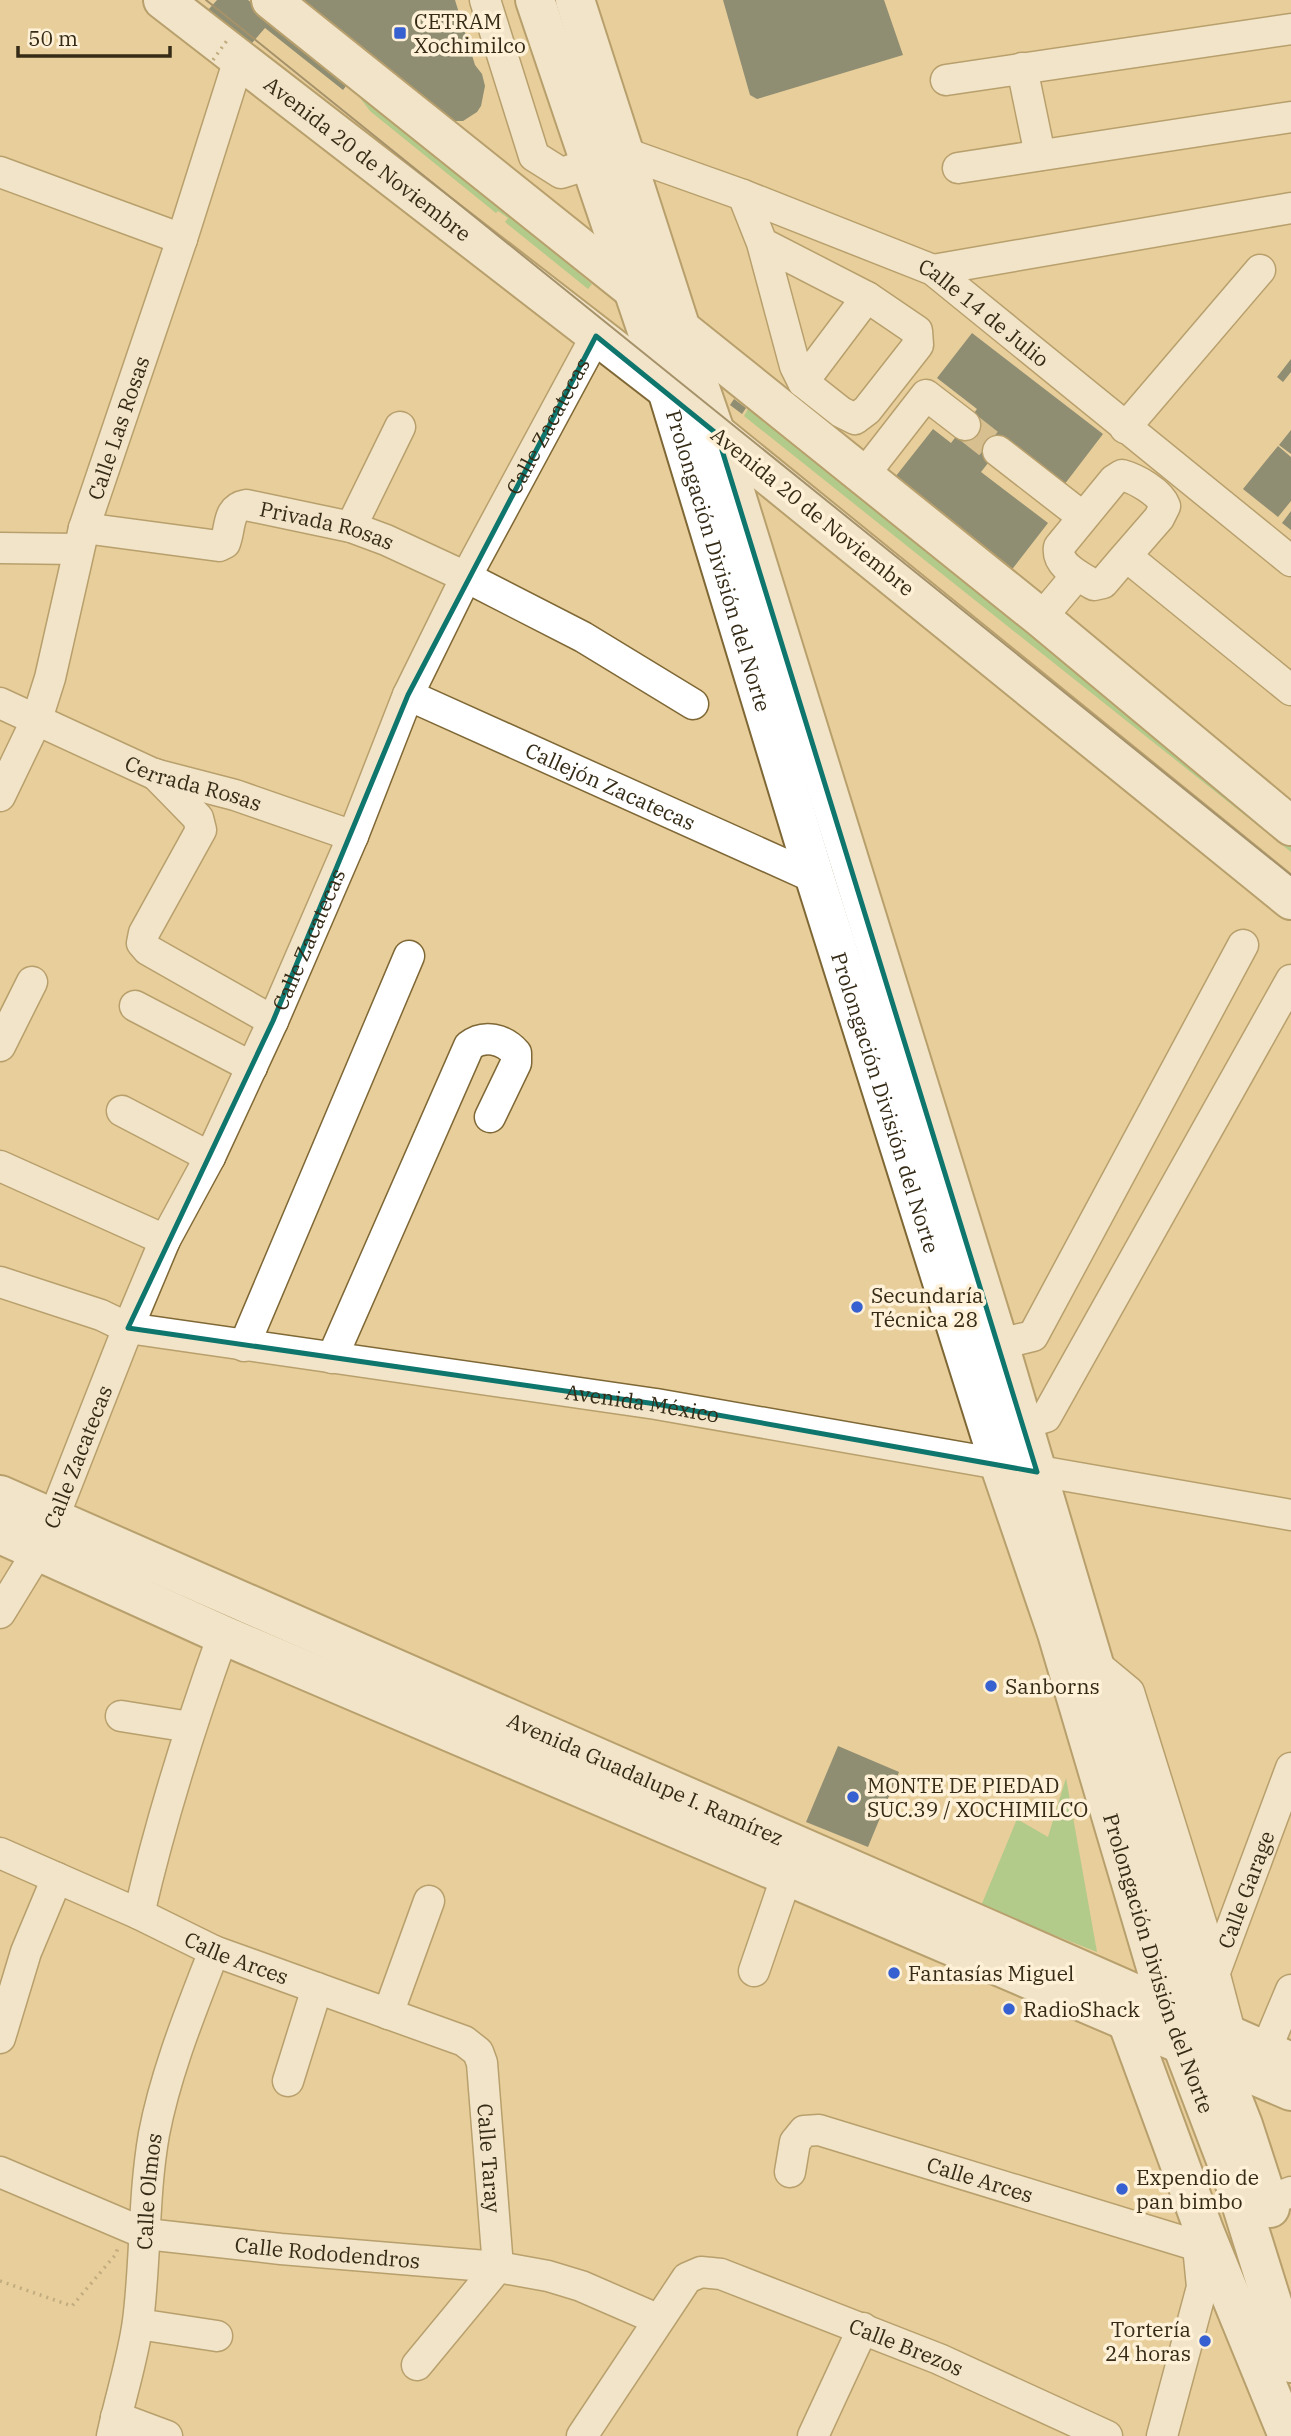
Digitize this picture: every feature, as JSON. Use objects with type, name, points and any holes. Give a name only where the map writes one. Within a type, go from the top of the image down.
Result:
[{"type":"main road","name":"Avenida 20 de Noviembre","points":[[163,0],[227,53],[667,390],[1291,900]]},
{"type":"main road","points":[[271,0],[1041,618],[1291,826]]},
{"type":"main road","name":"Prolongación División del Norte","points":[[535,0],[667,390],[815,878],[1000,1465],[1058,1633],[1146,1932],[1279,2196],[1291,2274]]},
{"type":"main road","name":"Prolongación División del Norte","points":[[575,0],[700,388],[717,433],[999,1344],[1193,1998],[1195,2033],[1235,2184],[1291,2362]]},
{"type":"main road","name":"Avenida Guadalupe I. Ramírez","points":[[0,1495],[46,1535],[223,1635],[787,1875],[1195,2033]]},
{"type":"main road","name":"Avenida Guadalupe I. Ramírez","points":[[0,1534],[46,1535],[1195,2033],[1291,2092]]},
{"type":"main road","points":[[1146,1932],[1141,1960],[1195,2033],[1206,2231],[1288,2436]]},
{"type":"main road","points":[[1248,2138],[1276,2103],[1291,2092]]},
{"type":"main road","points":[[1206,2231],[1291,2405]]},
{"type":"street","points":[[468,0],[483,49],[505,64]]},
{"type":"street","points":[[485,0],[534,156],[561,173],[625,153]]},
{"type":"street","points":[[946,80],[1291,29]]},
{"type":"street","name":"Calle Las Rosas","points":[[0,796],[37,719],[50,678],[81,539],[182,239],[227,53]]},
{"type":"street","points":[[1022,68],[1040,155]]},
{"type":"street","points":[[958,168],[1291,117]]},
{"type":"street","name":"Calle 14 de Julio","points":[[625,153],[743,195],[933,270],[1291,561]]},
{"type":"street","points":[[0,172],[182,239]]},
{"type":"street","points":[[743,195],[762,243],[794,366],[803,383],[855,419],[867,410],[918,345],[916,331],[867,298],[762,243]]},
{"type":"street","points":[[933,270],[1291,208]]},
{"type":"street","points":[[1125,428],[1260,270]]},
{"type":"street","points":[[803,383],[867,298]]},
{"type":"street","name":"Calle Zacatecas","points":[[0,1613],[46,1535],[165,1240],[210,1157],[273,1021],[353,836],[408,695],[466,577],[596,336]]},
{"type":"street","points":[[863,476],[926,395],[965,425]]},
{"type":"street","points":[[351,527],[400,427]]},
{"type":"street","points":[[998,451],[1083,517]]},
{"type":"street","points":[[1122,475],[1132,478],[1163,500],[1166,506],[1126,556],[1103,583],[1094,585],[1062,563],[1058,553],[1059,547],[1083,517],[1114,480],[1122,475]]},
{"type":"street","name":"Privada Rosas","points":[[81,539],[219,546],[225,543],[234,509],[246,505],[351,527],[466,577],[583,638],[694,704]]},
{"type":"street","points":[[0,548],[81,539]]},
{"type":"street","points":[[1126,556],[1291,690]]},
{"type":"street","points":[[1041,618],[1077,575]]},
{"type":"street","name":"Callejón Zacatecas","points":[[408,695],[815,878]]},
{"type":"street","name":"Cerrada Rosas","points":[[0,703],[155,774],[235,795],[353,836]]},
{"type":"street","points":[[155,774],[198,818],[201,830],[144,933],[142,943],[273,1021]]},
{"type":"street","points":[[999,1344],[1033,1336],[1242,945]]},
{"type":"street","points":[[244,1346],[409,956]]},
{"type":"street","points":[[1023,1424],[1046,1417],[1291,980]]},
{"type":"street","points":[[0,1046],[32,982]]},
{"type":"street","points":[[135,1006],[251,1066]]},
{"type":"street","points":[[332,1358],[469,1046],[477,1040],[490,1039],[510,1046],[516,1053],[516,1063],[490,1116]]},
{"type":"street","points":[[122,1111],[210,1157]]},
{"type":"street","points":[[0,1166],[165,1240]]},
{"type":"street","name":"Avenida México","points":[[0,1282],[101,1315],[128,1328],[656,1404],[1291,1515]]},
{"type":"street","points":[[1058,1633],[1129,1692],[1215,1972],[1195,2033]]},
{"type":"street","points":[[139,1914],[153,1850],[190,1727],[223,1635]]},
{"type":"street","points":[[121,1716],[190,1727]]},
{"type":"street","name":"Calle Garage","points":[[1215,1972],[1291,1768]]},
{"type":"street","name":"Calle Arces","points":[[0,1853],[139,1914],[214,1951],[464,2041],[478,2052]]},
{"type":"street","points":[[754,1972],[787,1875]]},
{"type":"street","points":[[0,2038],[26,1952],[57,1878]]},
{"type":"street","points":[[388,2014],[429,1901]]},
{"type":"street","name":"Calle Olmos","points":[[114,2426],[138,2324],[136,2229],[146,2205],[154,2135],[171,2063],[214,1951]]},
{"type":"street","points":[[288,2081],[317,1988]]},
{"type":"street","points":[[1195,2033],[1291,1990]]},
{"type":"street","name":"Calle Taray","points":[[478,2052],[482,2063],[498,2267]]},
{"type":"street","name":"Calle Arces","points":[[790,2172],[796,2142],[804,2131],[819,2130],[1206,2231]]},
{"type":"street","name":"Calle Rododendros","points":[[0,2172],[136,2229],[281,2249],[498,2267],[548,2276],[581,2286],[657,2319]]},
{"type":"street","points":[[1162,2436],[1202,2287],[1206,2231]]},
{"type":"street","points":[[417,2364],[498,2267]]},
{"type":"street","name":"Calle Brezos","points":[[657,2319],[687,2278],[701,2272],[721,2274],[939,2358],[1107,2436]]},
{"type":"street","points":[[582,2436],[657,2319]]},
{"type":"street","points":[[138,2324],[217,2336]]},
{"type":"street","points":[[813,2436],[863,2328]]},
{"type":"street","points":[[114,2426],[167,2436]]},
{"type":"path","points":[[0,2280],[72,2306],[136,2229]]},
{"type":"highlighted area","points":[[596,336],[717,434],[1037,1472],[656,1404],[128,1328],[273,1021],[408,695]]},
{"type":"green space","points":[[349,83],[592,284],[588,289],[505,222],[508,218],[498,211],[496,213],[370,111]]},
{"type":"green space","points":[[748,409],[1291,843],[1291,852],[744,416]]},
{"type":"green space","points":[[1066,1778],[1097,1952],[981,1906],[1017,1819],[1048,1837]]},
{"type":"building","points":[[178,0],[197,0],[209,9],[217,0],[248,0],[345,78],[346,86],[343,90],[265,28],[252,43],[312,91],[310,92]]},
{"type":"building","name":"CETRAM Xochimilco","points":[[293,0],[455,0],[475,65],[482,74],[485,86],[481,106],[463,121],[447,121]]},
{"type":"building","points":[[723,0],[884,0],[903,55],[757,99],[750,95]]},
{"type":"building","points":[[972,333],[1103,434],[1064,485],[1006,440],[981,472],[1048,523],[1010,572],[892,481],[933,429],[951,443],[977,409],[937,378]]},
{"type":"building","points":[[1291,359],[1291,372],[1283,382],[1277,377]]},
{"type":"building","points":[[734,399],[746,408],[742,414],[730,405]]},
{"type":"building","points":[[1291,430],[1291,454],[1279,445]]},
{"type":"building","points":[[1278,446],[1291,457],[1291,501],[1278,517],[1243,489]]},
{"type":"building","points":[[1291,511],[1291,530],[1282,523]]},
{"type":"building","name":"MONTE DE PIEDAD SUC.39 / XOCHIMILCO","points":[[838,1746],[899,1772],[868,1847],[806,1822]]},
{"type":"tunnel","points":[[965,425],[998,451]]},
{"type":"tram line","points":[[206,0],[1291,875]]},
{"type":"place","name":"CETRAM Xochimilco","points":[[400,33]]},
{"type":"place","name":"Secundaría Técnica 28","points":[[857,1307]]},
{"type":"place","name":"Sanborns","points":[[991,1686]]},
{"type":"place","name":"MONTE DE PIEDAD SUC.39 / XOCHIMILCO","points":[[853,1797]]},
{"type":"place","name":"Fantasías Miguel","points":[[894,1973]]},
{"type":"place","name":"RadioShack","points":[[1009,2009]]},
{"type":"place","name":"Expendio de pan bimbo","points":[[1122,2189]]},
{"type":"place","name":"Tortería 24 horas","points":[[1205,2341]]}]
